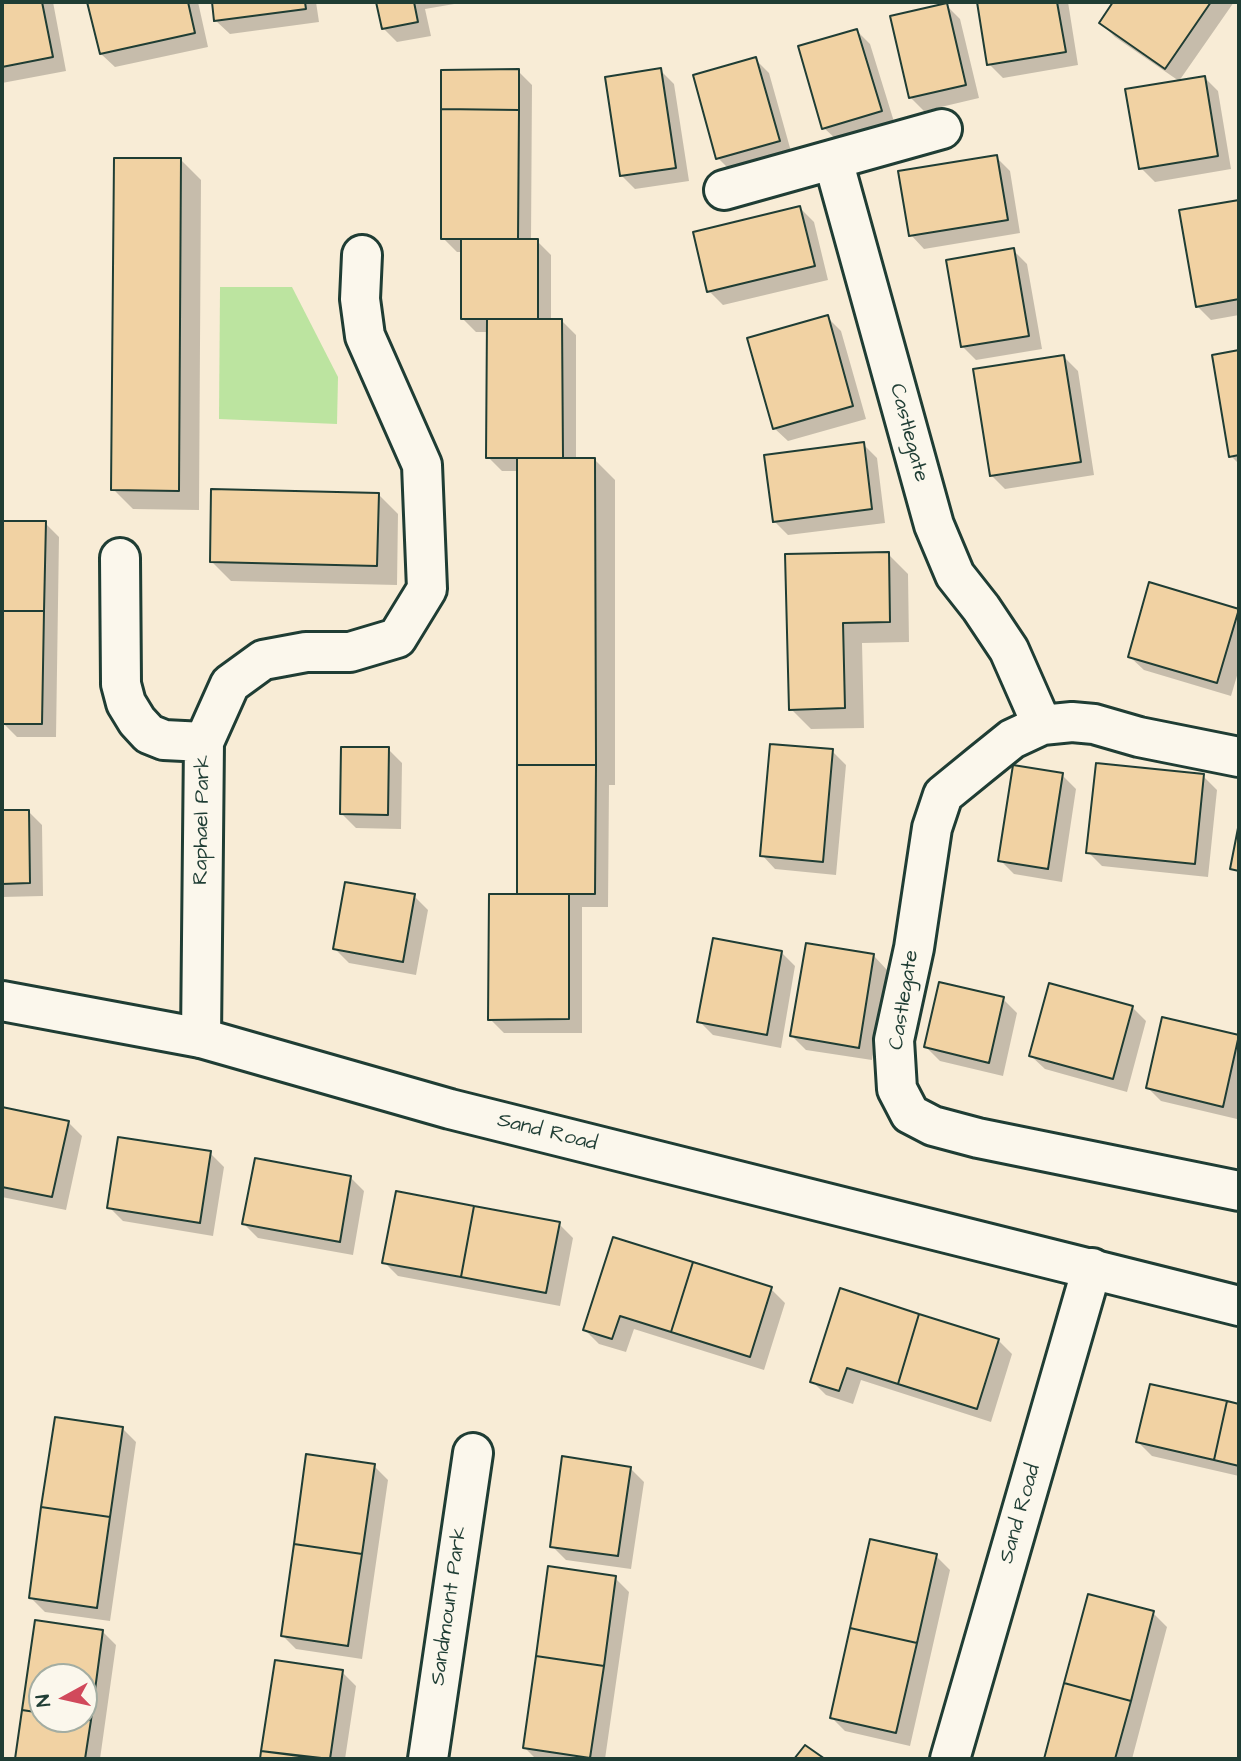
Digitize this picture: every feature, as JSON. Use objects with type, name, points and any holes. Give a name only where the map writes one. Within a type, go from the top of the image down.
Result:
[{"type":"street","points":[[724,190],[942,129]]},
{"type":"street","name":"Castlegate","points":[[833,160],[934,525],[955,575],[1009,650],[1042,726]]},
{"type":"street","name":"Raphael Park","points":[[201,1038],[204,742],[230,684],[263,660],[306,652],[350,652],[397,638],[427,589],[422,465],[365,336],[360,299],[362,255]]},
{"type":"street","points":[[120,558],[121,684],[126,703],[149,734],[164,740],[204,742]]},
{"type":"street","name":"Castlegate","points":[[1239,757],[1139,737],[1094,724],[1072,722],[1042,726],[1012,739],[943,795],[932,828],[914,948],[894,1040],[897,1089],[910,1114],[933,1126],[978,1138],[1239,1191]]},
{"type":"street","name":"Sand Road","points":[[2,1001],[201,1038],[450,1109],[1239,1306]]},
{"type":"street","name":"Sand Road","points":[[950,1759],[1092,1268]]},
{"type":"street","name":"Sandmount Park","points":[[428,1759],[473,1453]]},
{"type":"green space","points":[[220,287],[292,287],[338,377],[337,424],[219,419]]},
{"type":"building","points":[[2,2],[42,2],[53,57],[2,67]]},
{"type":"building","points":[[87,2],[188,2],[195,33],[100,54]]},
{"type":"building","points":[[212,2],[305,2],[306,9],[214,21]]},
{"type":"building","points":[[376,2],[414,2],[418,22],[382,29]]},
{"type":"building","points":[[977,2],[1057,2],[1066,52],[987,65]]},
{"type":"building","points":[[1113,2],[1211,2],[1165,69],[1099,23]]},
{"type":"building","points":[[947,3],[966,85],[909,98],[890,16]]},
{"type":"building","points":[[857,29],[882,111],[822,129],[798,46]]},
{"type":"building","points":[[756,57],[780,141],[716,159],[693,75]]},
{"type":"building","points":[[661,68],[676,168],[620,176],[605,77]]},
{"type":"building","points":[[519,69],[519,110],[441,109],[441,70]]},
{"type":"building","points":[[1205,76],[1218,156],[1139,169],[1125,89]]},
{"type":"building","points":[[441,109],[519,110],[518,239],[441,239]]},
{"type":"building","points":[[997,155],[1008,220],[909,236],[898,171]]},
{"type":"building","points":[[114,158],[181,158],[179,491],[111,490]]},
{"type":"building","points":[[1239,200],[1239,299],[1196,307],[1179,210]]},
{"type":"building","points":[[800,206],[815,266],[707,292],[693,232]]},
{"type":"building","points":[[461,239],[538,239],[538,319],[461,319]]},
{"type":"building","points":[[1014,248],[1029,336],[961,347],[946,260]]},
{"type":"building","points":[[828,315],[853,406],[773,429],[747,338]]},
{"type":"building","points":[[487,319],[562,319],[563,458],[486,458]]},
{"type":"building","points":[[1239,350],[1239,455],[1229,457],[1212,355]]},
{"type":"building","points":[[1064,355],[1081,462],[990,476],[973,369]]},
{"type":"building","points":[[864,442],[872,509],[773,522],[764,455]]},
{"type":"building","points":[[517,458],[595,458],[596,765],[517,765]]},
{"type":"building","points":[[211,489],[379,493],[377,566],[210,562]]},
{"type":"building","points":[[2,521],[46,521],[44,611],[2,611]]},
{"type":"building","points":[[889,552],[890,622],[843,623],[845,708],[789,710],[785,554]]},
{"type":"building","points":[[1149,582],[1239,609],[1217,683],[1128,657]]},
{"type":"building","points":[[3,611],[44,611],[42,724],[2,724]]},
{"type":"building","points":[[770,744],[833,749],[823,862],[760,856]]},
{"type":"building","points":[[341,747],[389,747],[388,815],[340,814]]},
{"type":"building","points":[[1096,763],[1204,774],[1195,864],[1086,853]]},
{"type":"building","points":[[517,765],[596,765],[595,894],[517,894]]},
{"type":"building","points":[[1013,765],[1063,773],[1048,869],[998,861]]},
{"type":"building","points":[[2,810],[29,810],[30,883],[2,884]]},
{"type":"building","points":[[1239,823],[1239,871],[1230,869]]},
{"type":"building","points":[[345,882],[415,894],[403,962],[333,949]]},
{"type":"building","points":[[489,894],[569,894],[569,1019],[488,1020]]},
{"type":"building","points":[[713,938],[782,951],[767,1035],[697,1022]]},
{"type":"building","points":[[806,943],[874,954],[859,1048],[790,1036]]},
{"type":"building","points":[[939,982],[1004,997],[989,1063],[924,1047]]},
{"type":"building","points":[[1049,983],[1133,1006],[1113,1079],[1029,1056]]},
{"type":"building","points":[[1162,1017],[1239,1035],[1223,1107],[1146,1088]]},
{"type":"building","points":[[2,1107],[69,1121],[52,1197],[2,1187]]},
{"type":"building","points":[[118,1137],[211,1151],[200,1223],[107,1208]]},
{"type":"building","points":[[255,1158],[351,1176],[340,1242],[242,1224]]},
{"type":"building","points":[[396,1191],[474,1206],[461,1277],[382,1263]]},
{"type":"building","points":[[474,1206],[560,1222],[546,1293],[461,1277]]},
{"type":"building","points":[[613,1237],[693,1262],[671,1332],[620,1316],[612,1339],[583,1330]]},
{"type":"building","points":[[693,1262],[772,1287],[750,1357],[671,1332]]},
{"type":"building","points":[[840,1288],[919,1314],[898,1384],[847,1368],[839,1391],[810,1382]]},
{"type":"building","points":[[919,1314],[999,1339],[977,1409],[898,1384]]},
{"type":"building","points":[[1150,1384],[1227,1401],[1214,1460],[1136,1442]]},
{"type":"building","points":[[1227,1401],[1239,1404],[1239,1466],[1214,1460]]},
{"type":"building","points":[[55,1417],[123,1427],[110,1517],[41,1507]]},
{"type":"building","points":[[306,1454],[375,1464],[362,1554],[294,1544]]},
{"type":"building","points":[[562,1456],[631,1467],[618,1556],[550,1547]]},
{"type":"building","points":[[41,1507],[110,1517],[97,1608],[29,1598]]},
{"type":"building","points":[[870,1539],[937,1554],[917,1643],[850,1628]]},
{"type":"building","points":[[294,1544],[362,1554],[348,1646],[281,1636]]},
{"type":"building","points":[[548,1566],[616,1576],[604,1666],[536,1656]]},
{"type":"building","points":[[1088,1594],[1154,1611],[1131,1701],[1064,1683]]},
{"type":"building","points":[[35,1620],[103,1630],[98,1668],[98,1663],[29,1663]]},
{"type":"building","points":[[850,1628],[917,1643],[896,1733],[830,1718]]},
{"type":"building","points":[[536,1656],[604,1666],[590,1758],[523,1748]]},
{"type":"building","points":[[275,1660],[343,1670],[330,1759],[261,1751]]},
{"type":"building","points":[[28,1668],[28,1711],[22,1710]]},
{"type":"building","points":[[1064,1683],[1131,1701],[1115,1759],[1044,1759]]},
{"type":"building","points":[[22,1710],[28,1711],[28,1733],[89,1733],[85,1759],[15,1759]]},
{"type":"building","points":[[805,1745],[825,1759],[794,1759]]},
{"type":"building","points":[[261,1751],[322,1759],[260,1759]]}]
